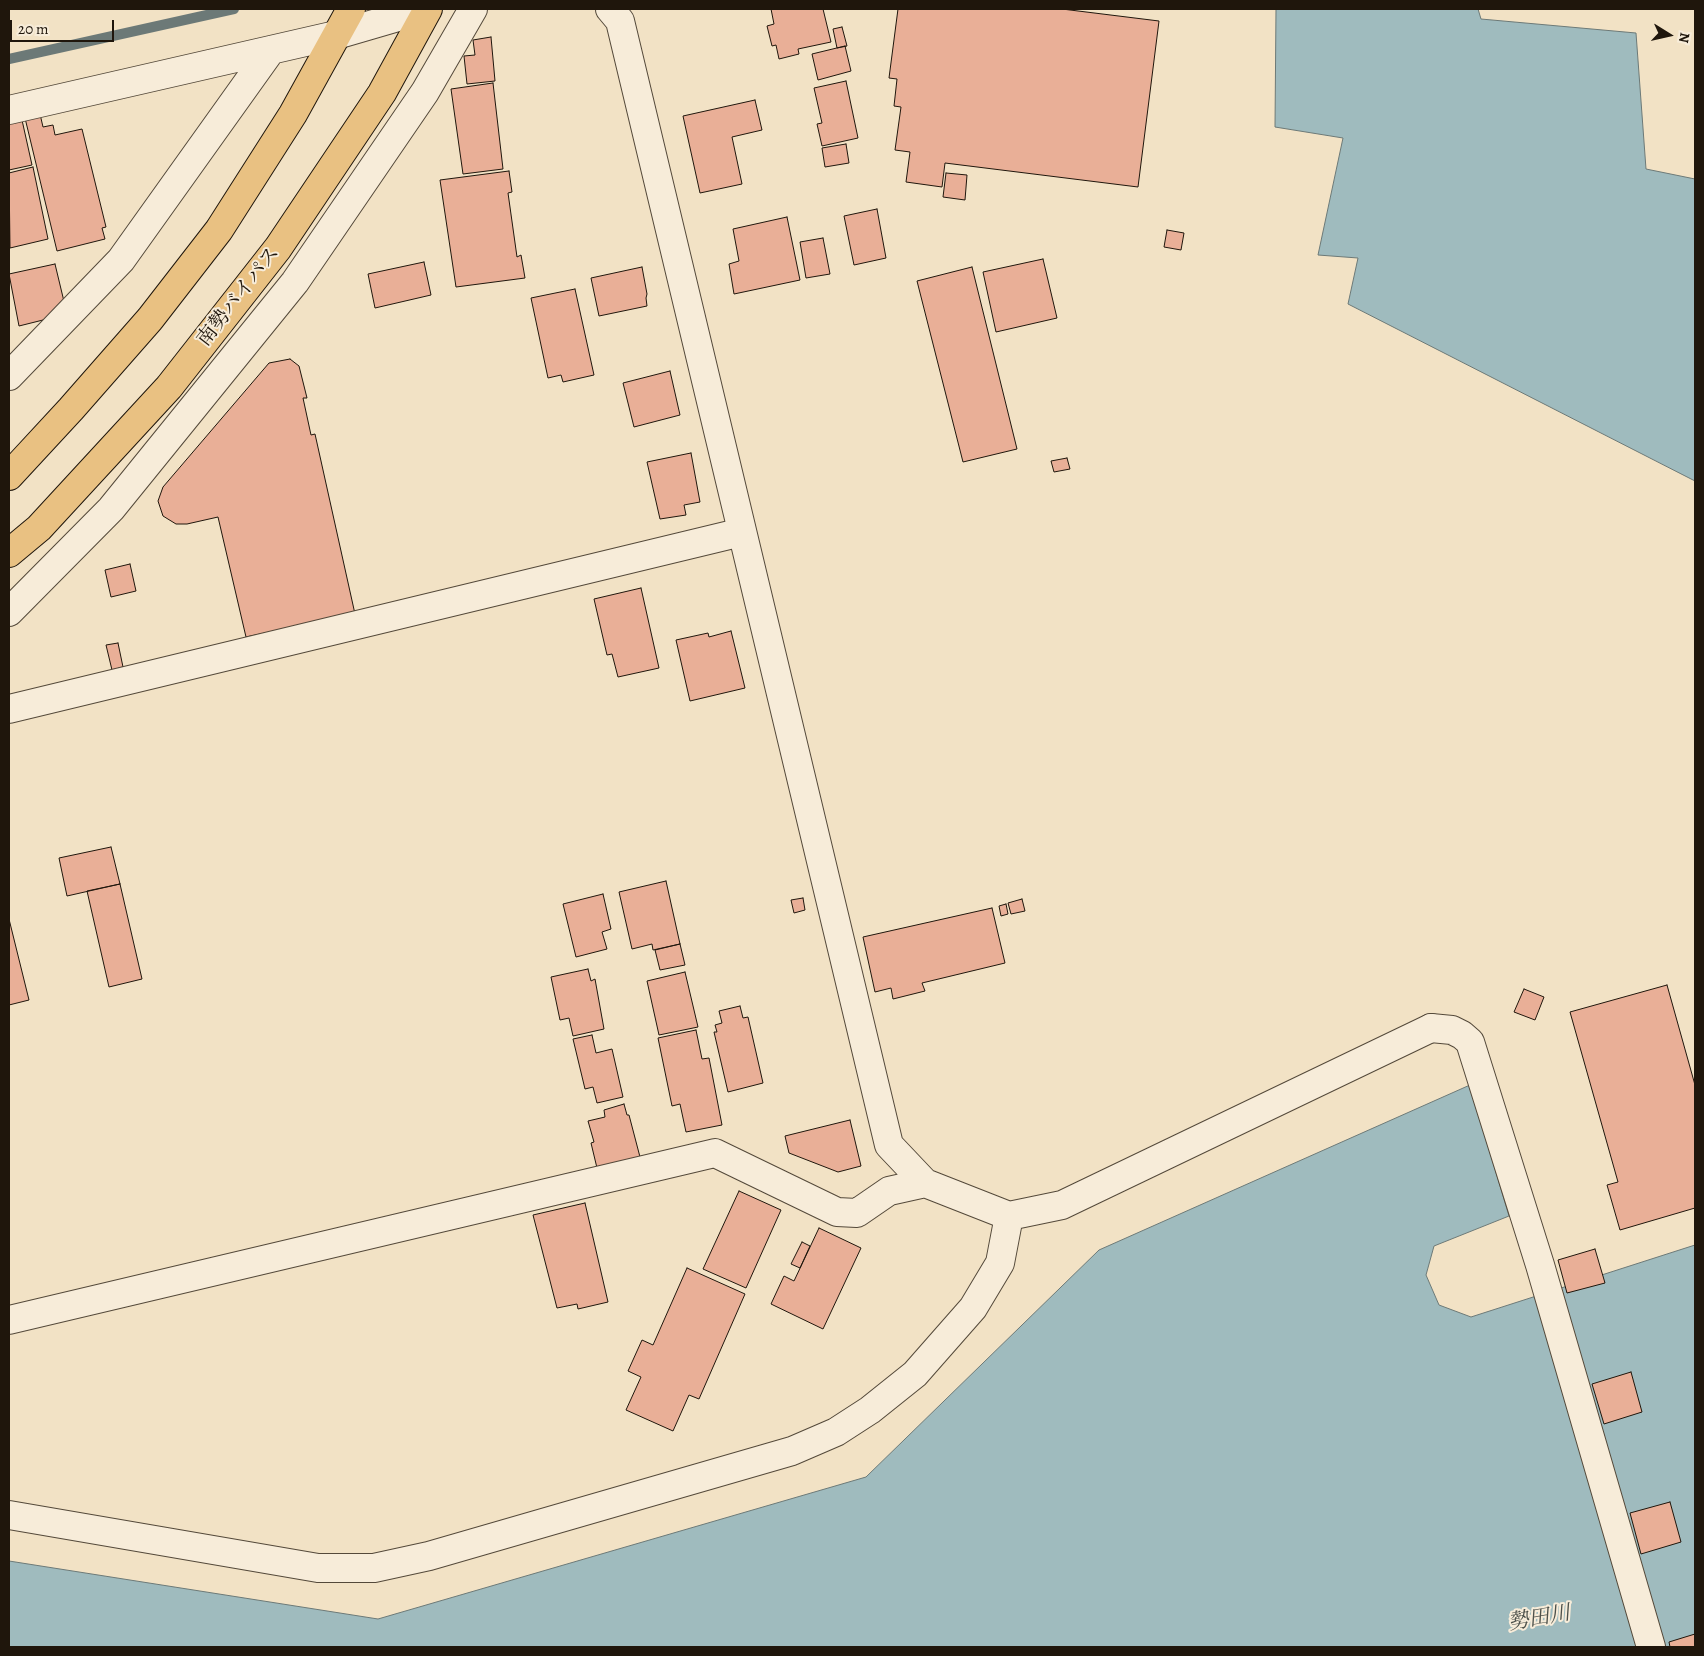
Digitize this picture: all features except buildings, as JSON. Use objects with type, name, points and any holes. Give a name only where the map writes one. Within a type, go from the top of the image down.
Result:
[{"type":"highway","points":[[9,476],[150,319],[219,230],[293,114],[351,9]]},
{"type":"highway","name":"南勢バイパス","points":[[9,553],[39,528],[169,387],[278,248],[382,93],[426,9]]},
{"type":"street","points":[[9,110],[336,35],[426,9]]},
{"type":"street","points":[[9,612],[112,509],[295,282],[425,92],[473,9]]},
{"type":"street","points":[[610,9],[620,22],[889,1145],[925,1183],[1009,1216],[1062,1205],[1431,1028],[1452,1030],[1462,1035],[1470,1042],[1540,1265],[1651,1647]]},
{"type":"street","points":[[9,376],[122,260],[271,50]]},
{"type":"street","points":[[9,709],[742,532]]},
{"type":"street","points":[[9,1320],[715,1153],[837,1212],[857,1214],[889,1191],[925,1183]]},
{"type":"street","points":[[9,1515],[318,1568],[374,1568],[429,1556],[792,1451],[836,1432],[870,1410],[915,1374],[973,1308],[1000,1263],[1009,1216]]},
{"type":"water","points":[[1276,9],[1478,9],[1481,19],[1636,33],[1646,169],[1695,179],[1695,481],[1348,304],[1358,258],[1318,255],[1343,138],[1275,127]]},
{"type":"water","name":"勢田川","points":[[1470,1085],[1509,1216],[1434,1246],[1426,1275],[1439,1305],[1471,1317],[1695,1245],[1695,1647],[9,1647],[9,1561],[378,1619],[866,1477],[1099,1250]]},
{"type":"waterway","points":[[9,59],[234,9]]}]
